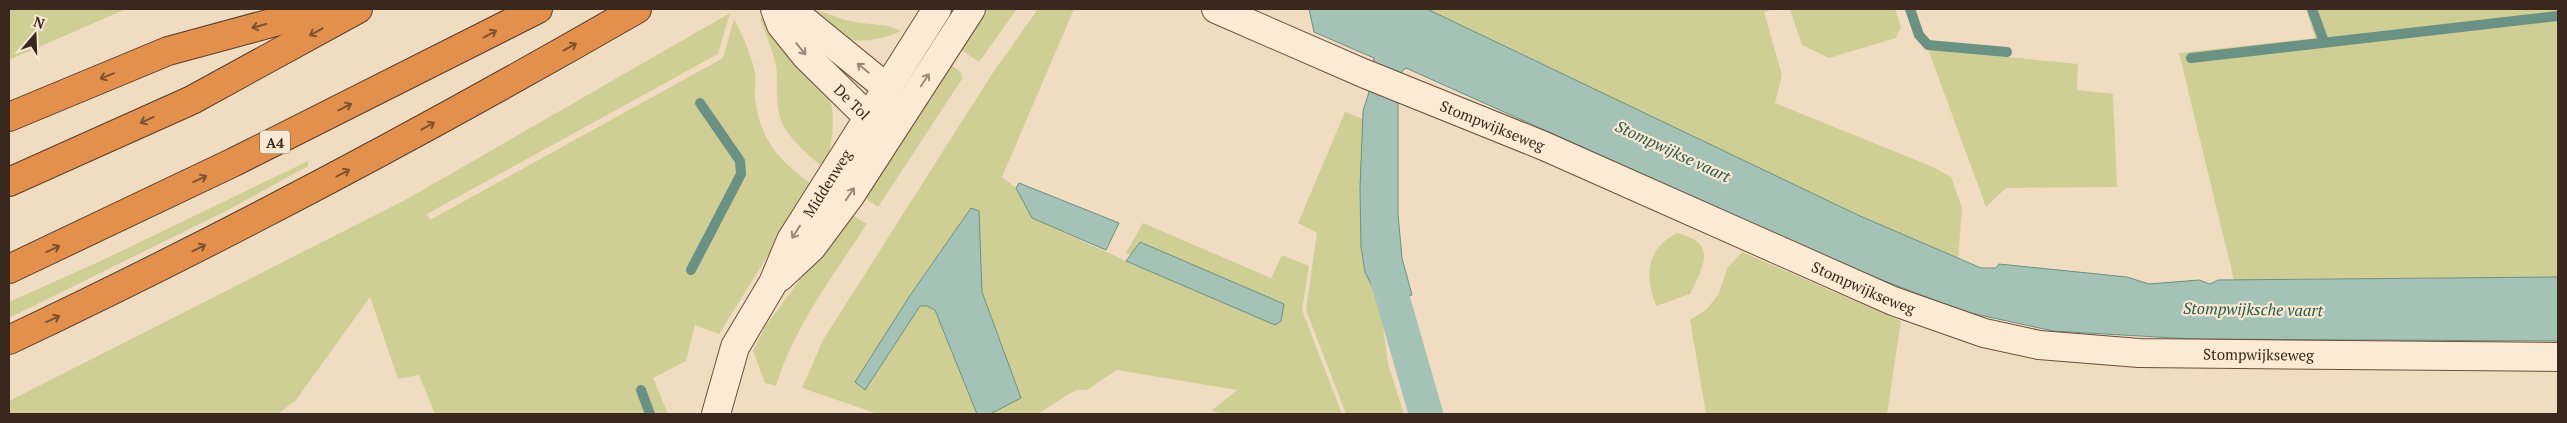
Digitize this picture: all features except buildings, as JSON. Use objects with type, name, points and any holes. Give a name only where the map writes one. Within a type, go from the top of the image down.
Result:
[{"type":"highway","points":[[9,117],[168,51],[323,9]]},
{"type":"highway","points":[[9,182],[192,100],[358,9]]},
{"type":"highway","name":"A4","points":[[9,269],[234,162],[538,9]]},
{"type":"highway","points":[[9,340],[106,294],[280,206],[638,9]]},
{"type":"street","name":"De Tol","points":[[775,9],[781,25],[806,56],[869,118],[899,120],[888,88],[790,9]]},
{"type":"street","points":[[888,88],[938,9]]},
{"type":"street","points":[[899,120],[971,9]]},
{"type":"street","name":"Stompwijkseweg","points":[[1216,9],[1403,90],[1544,146],[1893,301],[1984,333],[2039,345],[2139,353],[2558,357]]},
{"type":"street","name":"Middenweg","points":[[716,414],[735,347],[773,283],[791,240],[888,88]]},
{"type":"street","name":"Middenweg","points":[[773,283],[812,247],[850,196],[899,120]]},
{"type":"green space","points":[[9,9],[126,9],[9,60]]},
{"type":"green space","points":[[802,9],[810,9],[848,21],[890,27],[901,31],[875,39],[849,40],[832,34]]},
{"type":"green space","points":[[983,9],[1017,9],[979,62],[957,47]]},
{"type":"green space","points":[[1038,9],[1074,9],[1002,177],[1016,188],[1032,218],[1126,261],[1281,321],[1284,304],[1140,242],[1131,255],[1126,253],[1143,223],[1271,278],[1282,255],[1309,266],[1302,310],[1342,414],[1226,414],[1211,411],[1237,390],[1117,370],[1087,390],[1077,390],[1038,414],[878,414],[802,388],[823,340],[992,74]]},
{"type":"green space","points":[[1427,9],[1775,9],[1764,12],[1782,75],[1775,103],[1933,167],[1951,177],[1962,208],[1958,259],[1860,216]]},
{"type":"green space","points":[[1790,9],[1895,9],[1901,27],[1896,38],[1829,58],[1802,45]]},
{"type":"green space","points":[[2306,9],[2558,9],[2558,277],[2234,280],[2179,53],[2315,38]]},
{"type":"green space","points":[[730,13],[718,54],[427,214],[430,220],[723,58],[734,19],[746,43],[752,62],[755,76],[755,99],[767,139],[781,158],[812,185],[719,334],[695,325],[686,361],[653,378],[668,414],[435,414],[419,375],[398,379],[370,297],[296,400],[278,414],[9,414],[9,401],[407,199]]},
{"type":"green space","points":[[766,16],[822,86],[832,107],[832,138],[824,168],[797,144],[781,120],[778,105],[776,66],[760,19]]},
{"type":"green space","points":[[1928,49],[2078,64],[2077,90],[2113,94],[2117,187],[2006,188],[1986,207]]},
{"type":"green space","points":[[946,62],[961,72],[962,79],[878,207],[861,195]]},
{"type":"green space","points":[[1345,112],[1363,119],[1360,189],[1361,247],[1365,272],[1380,303],[1388,364],[1404,414],[1346,414],[1306,310],[1317,233],[1298,223]]},
{"type":"green space","points":[[308,161],[308,166],[228,210],[9,318],[9,302],[105,259]]},
{"type":"green space","points":[[849,213],[867,224],[804,322],[793,343],[776,386],[765,383],[753,351],[765,327]]},
{"type":"green space","points":[[1677,233],[1690,237],[1699,243],[1703,249],[1703,265],[1690,294],[1656,306],[1650,284],[1650,264],[1653,255],[1659,247]]},
{"type":"green space","points":[[1742,252],[1901,321],[1887,414],[1706,414],[1690,320],[1707,309],[1718,295],[1728,267]]},
{"type":"water","points":[[1309,9],[1427,9],[1860,216],[1981,268],[1996,268],[1999,264],[2127,277],[2149,284],[2199,280],[2210,284],[2218,280],[2558,277],[2558,341],[2192,339],[2053,331],[1966,312],[1861,272],[1406,68],[1402,71],[1398,104],[1398,214],[1402,258],[1412,295],[1380,303],[1365,272],[1361,247],[1360,189],[1363,111],[1369,92],[1374,58],[1314,32]]},
{"type":"water","points":[[1019,183],[1119,223],[1106,250],[1032,218],[1016,188]]},
{"type":"water","points":[[971,208],[979,211],[982,292],[1021,398],[990,414],[977,414],[935,310],[927,306],[920,306],[865,390],[855,382],[909,297]]},
{"type":"water","points":[[1140,242],[1284,304],[1281,321],[1275,325],[1126,261]]},
{"type":"waterway","points":[[1910,9],[1919,35],[1928,45],[2007,52]]},
{"type":"waterway","points":[[2312,9],[2324,42]]},
{"type":"waterway","points":[[2191,58],[2558,16]]},
{"type":"waterway","points":[[691,270],[741,174],[740,161],[700,103]]},
{"type":"waterway","points":[[1380,254],[1426,414]]},
{"type":"waterway","points":[[641,390],[650,414]]},
{"type":"water label","name":"Stompwijkse vaart","points":[[1673,151]]},
{"type":"water label","name":"Stompwijksche vaart","points":[[2253,309]]}]
